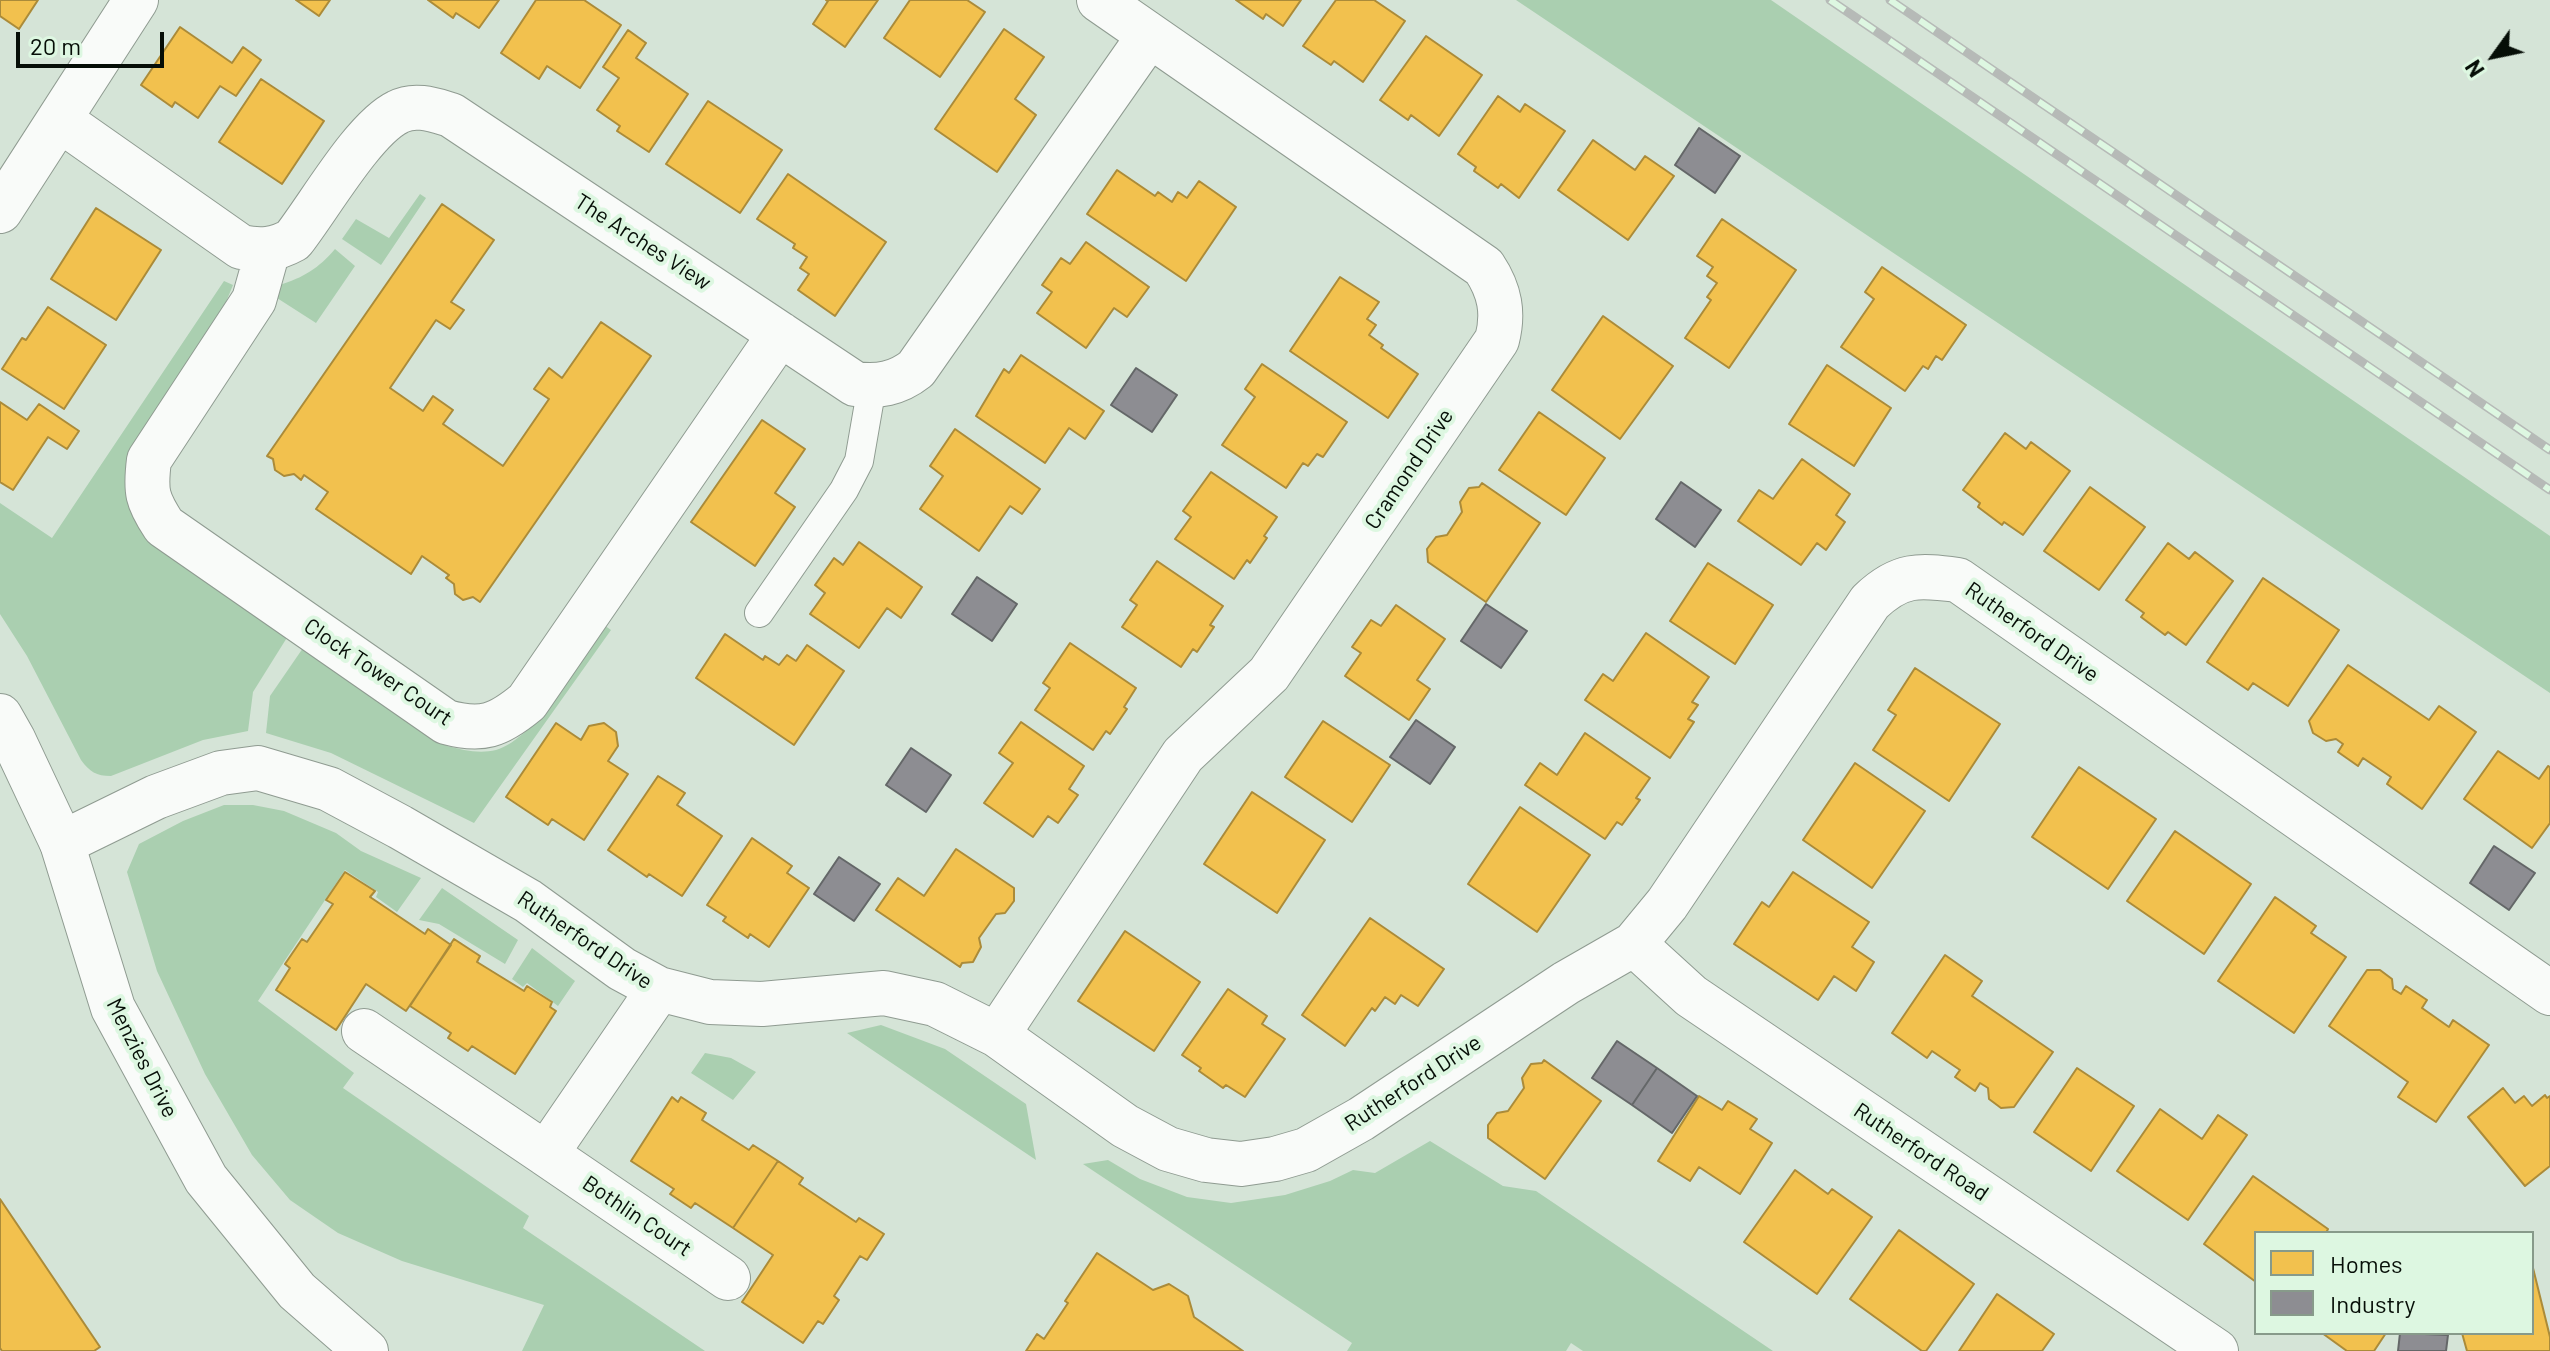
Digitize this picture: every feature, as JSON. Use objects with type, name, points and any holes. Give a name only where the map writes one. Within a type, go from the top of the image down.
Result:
[{"type":"street","points":[[0,211],[136,0]]},
{"type":"street","name":"Cramond Drive","points":[[997,1035],[1183,755],[1269,674],[1497,340],[1502,322],[1495,284],[1484,267],[1099,0]]},
{"type":"street","points":[[872,386],[903,379],[916,369],[1149,36]]},
{"type":"street","name":"The Arches View","points":[[268,250],[293,240],[375,128],[399,111],[424,107],[451,115],[855,384],[872,386]]},
{"type":"street","points":[[60,120],[241,247],[268,250]]},
{"type":"street","name":"Clock Tower Court","points":[[268,250],[254,300],[149,460],[147,482],[150,504],[164,526],[446,722],[466,728],[488,726],[509,717],[527,702],[780,334]]},
{"type":"street","name":"Rutherford Drive","points":[[62,843],[156,797],[221,773],[258,768],[329,789],[400,827],[528,901],[612,962],[659,989],[710,1002],[762,1004],[884,993],[935,1004],[997,1035],[1125,1126],[1168,1149],[1206,1160],[1241,1164],[1306,1150],[1334,1135],[1566,983],[1634,944],[1667,904],[1870,602],[1886,586],[1904,578],[1928,576],[1958,580],[2550,993]]},
{"type":"street","name":"Menzies Drive","points":[[0,716],[62,843],[113,1008],[206,1179],[297,1291],[366,1351]]},
{"type":"street","name":"Rutherford Road","points":[[1634,944],[1691,996],[2216,1351]]},
{"type":"street","points":[[546,1154],[659,989]]},
{"type":"street","name":"Bothlin Court","points":[[364,1031],[728,1278]]},
{"type":"lane","points":[[759,613],[844,490],[859,461],[872,386]]},
{"type":"green space","points":[[1516,0],[1771,0],[2550,536],[2550,693]]},
{"type":"green space","points":[[420,194],[426,198],[381,265],[342,239],[356,219],[389,238]]},
{"type":"green space","points":[[335,249],[355,266],[316,323],[277,298],[279,285],[310,272]]},
{"type":"green space","points":[[224,281],[233,285],[226,302],[139,437],[130,479],[288,636],[253,692],[248,731],[203,740],[111,776],[97,774],[81,760],[27,656],[0,614],[0,503],[52,538]]},
{"type":"green space","points":[[604,625],[611,630],[474,823],[331,753],[266,733],[270,696],[303,648],[447,746],[477,752],[496,750],[511,743],[542,715]]},
{"type":"green space","points":[[224,805],[253,805],[284,811],[336,833],[361,851],[421,878],[397,912],[376,897],[378,892],[345,870],[258,1001],[354,1073],[343,1088],[529,1216],[523,1228],[705,1351],[522,1351],[544,1305],[402,1261],[338,1233],[290,1200],[252,1155],[205,1074],[157,971],[127,872],[139,844],[183,821]]},
{"type":"green space","points":[[442,888],[518,940],[505,964],[439,924],[419,920]]},
{"type":"green space","points":[[532,948],[575,981],[558,1006],[527,983],[523,987],[512,979]]},
{"type":"green space","points":[[881,1025],[945,1049],[1026,1104],[1036,1160],[847,1033]]},
{"type":"green space","points":[[705,1053],[731,1058],[756,1072],[733,1100],[691,1073]]},
{"type":"green space","points":[[1430,1141],[1503,1186],[1536,1191],[1773,1351],[1583,1351],[1571,1343],[1566,1351],[1347,1351],[1352,1343],[1083,1164],[1108,1160],[1140,1179],[1187,1197],[1231,1203],[1285,1195],[1353,1170],[1375,1173]]},
{"type":"building: Homes","points":[[0,0],[38,0],[19,29],[0,16]]},
{"type":"building: Homes","points":[[296,0],[330,0],[319,16]]},
{"type":"building: Homes","points":[[428,0],[499,0],[479,28],[456,13],[453,18]]},
{"type":"building: Homes","points":[[536,0],[584,0],[621,25],[580,88],[547,66],[539,79],[501,53]]},
{"type":"building: Homes","points":[[826,0],[878,0],[845,47],[813,24]]},
{"type":"building: Homes","points":[[910,0],[967,0],[985,12],[940,77],[884,38]]},
{"type":"building: Homes","points":[[1236,0],[1301,0],[1283,26],[1266,14],[1263,19]]},
{"type":"building: Homes","points":[[1336,0],[1374,0],[1405,21],[1363,82],[1334,61],[1331,65],[1303,46]]},
{"type":"building: Homes","points":[[180,27],[232,63],[243,47],[261,60],[236,96],[220,86],[198,118],[175,102],[172,107],[141,85]]},
{"type":"building: Homes","points":[[1004,29],[1044,57],[1015,99],[1036,115],[997,172],[935,129]]},
{"type":"building: Homes","points":[[628,30],[646,43],[636,58],[688,94],[649,152],[617,131],[620,126],[597,110],[619,78],[603,67]]},
{"type":"building: Homes","points":[[1426,36],[1482,75],[1439,136],[1411,115],[1408,120],[1380,100]]},
{"type":"building: Homes","points":[[261,79],[324,121],[282,184],[219,142]]},
{"type":"building: Homes","points":[[1498,96],[1520,112],[1525,104],[1565,131],[1519,198],[1501,184],[1498,188],[1474,171],[1476,167],[1458,154]]},
{"type":"building: Homes","points":[[708,101],[782,150],[740,213],[666,164]]},
{"type":"building: Homes","points":[[1593,140],[1635,170],[1645,156],[1674,176],[1628,240],[1558,190]]},
{"type":"building: Homes","points":[[1117,170],[1155,196],[1158,192],[1172,202],[1178,192],[1187,198],[1199,181],[1236,207],[1186,281],[1087,214]]},
{"type":"building: Homes","points":[[788,174],[886,242],[835,316],[798,290],[809,274],[800,268],[807,257],[793,248],[795,244],[757,219]]},
{"type":"building: Homes","points":[[442,204],[494,240],[451,302],[464,310],[450,329],[436,320],[390,388],[423,411],[433,396],[453,410],[443,424],[503,466],[549,399],[534,389],[549,368],[562,378],[601,322],[651,356],[480,602],[473,597],[463,600],[455,594],[454,584],[446,578],[449,575],[422,556],[411,574],[316,509],[328,492],[304,475],[301,480],[294,474],[284,476],[275,470],[273,459],[267,456]]},
{"type":"building: Homes","points":[[96,208],[161,250],[116,320],[51,279]]},
{"type":"building: Homes","points":[[1722,219],[1796,270],[1729,368],[1685,338],[1711,300],[1707,297],[1717,283],[1707,276],[1713,267],[1697,256]]},
{"type":"building: Homes","points":[[1086,242],[1149,287],[1127,317],[1114,308],[1086,348],[1037,313],[1052,292],[1042,285],[1061,258],[1070,264]]},
{"type":"building: Homes","points":[[1882,267],[1966,325],[1942,360],[1936,356],[1928,369],[1923,366],[1905,391],[1841,347],[1874,299],[1865,292]]},
{"type":"building: Homes","points":[[1340,277],[1379,302],[1367,319],[1376,325],[1369,335],[1383,345],[1381,348],[1418,374],[1388,418],[1290,351]]},
{"type":"building: Homes","points":[[48,307],[106,345],[64,409],[2,369],[22,338],[26,340]]},
{"type":"building: Homes","points":[[1603,316],[1673,366],[1620,439],[1552,390]]},
{"type":"building: Homes","points":[[1021,355],[1104,411],[1085,439],[1069,428],[1045,463],[976,416],[1004,369],[1009,373]]},
{"type":"building: Homes","points":[[1262,364],[1347,422],[1323,457],[1317,454],[1308,466],[1303,463],[1286,488],[1222,445],[1255,397],[1245,389]]},
{"type":"building: Homes","points":[[1827,365],[1891,408],[1854,466],[1789,424]]},
{"type":"building: Homes","points":[[0,402],[27,420],[39,404],[79,431],[67,449],[48,437],[13,490],[0,482]]},
{"type":"building: Homes","points":[[1539,412],[1605,458],[1566,515],[1499,470]]},
{"type":"building: Homes","points":[[762,420],[805,449],[775,493],[795,507],[755,566],[691,522]]},
{"type":"building: Homes","points":[[955,429],[1040,489],[1022,514],[1010,506],[979,551],[920,509],[943,476],[930,466]]},
{"type":"building: Homes","points":[[2005,433],[2026,449],[2031,442],[2070,471],[2023,535],[2004,522],[2002,525],[1978,507],[1980,503],[1963,490]]},
{"type":"building: Homes","points":[[1802,459],[1850,494],[1836,515],[1845,522],[1826,550],[1817,543],[1801,565],[1738,521],[1759,490],[1773,499]]},
{"type":"building: Homes","points":[[1211,472],[1277,517],[1250,563],[1247,560],[1234,579],[1175,539],[1191,517],[1183,511]]},
{"type":"building: Homes","points":[[1482,483],[1540,523],[1486,602],[1428,562],[1427,549],[1436,537],[1447,535],[1462,512],[1460,502],[1469,488],[1479,487]]},
{"type":"building: Homes","points":[[2090,487],[2145,527],[2099,590],[2044,551]]},
{"type":"building: Homes","points":[[859,542],[922,587],[901,618],[887,608],[859,648],[810,614],[825,593],[815,585],[834,558],[843,565]]},
{"type":"building: Homes","points":[[2168,543],[2189,559],[2195,552],[2233,581],[2186,645],[2168,632],[2165,635],[2141,617],[2144,613],[2126,600]]},
{"type":"building: Homes","points":[[1157,561],[1223,606],[1210,625],[1214,627],[1197,652],[1193,649],[1181,667],[1122,627],[1137,605],[1130,600]]},
{"type":"building: Homes","points":[[1708,563],[1773,605],[1735,664],[1670,621]]},
{"type":"building: Homes","points":[[2263,578],[2339,630],[2288,706],[2253,683],[2248,690],[2207,662]]},
{"type":"building: Homes","points":[[1396,605],[1445,639],[1417,680],[1430,689],[1409,720],[1345,676],[1361,653],[1352,647],[1371,620],[1381,626]]},
{"type":"building: Homes","points":[[1646,633],[1709,677],[1692,702],[1698,705],[1688,719],[1694,722],[1670,758],[1585,700],[1603,674],[1613,681]]},
{"type":"building: Homes","points":[[725,634],[763,660],[765,656],[779,665],[787,655],[796,661],[807,645],[844,671],[794,745],[696,678]]},
{"type":"building: Homes","points":[[1070,643],[1136,688],[1124,707],[1127,709],[1110,734],[1106,731],[1093,750],[1035,710],[1050,688],[1043,683]]},
{"type":"building: Homes","points":[[2348,665],[2429,720],[2439,706],[2476,732],[2422,809],[2387,784],[2391,777],[2363,758],[2358,766],[2338,752],[2343,744],[2336,739],[2326,741],[2313,733],[2309,721]]},
{"type":"building: Homes","points":[[1915,668],[2000,724],[1949,801],[1873,750],[1896,715],[1888,710]]},
{"type":"building: Homes","points":[[1323,721],[1390,765],[1352,822],[1285,777]]},
{"type":"building: Homes","points":[[1021,722],[1084,766],[1069,789],[1078,795],[1058,823],[1048,816],[1033,837],[984,803],[1013,763],[999,753]]},
{"type":"building: Homes","points":[[556,723],[581,740],[589,726],[604,723],[616,732],[618,746],[608,761],[628,774],[584,840],[552,819],[548,825],[506,797]]},
{"type":"building: Homes","points":[[1585,733],[1650,778],[1636,798],[1640,800],[1622,825],[1617,822],[1605,839],[1525,785],[1540,763],[1557,775]]},
{"type":"building: Homes","points":[[2498,751],[2539,779],[2550,767],[2550,823],[2532,848],[2464,799]]},
{"type":"building: Homes","points":[[1855,763],[1925,811],[1872,888],[1803,840]]},
{"type":"building: Homes","points":[[2079,767],[2156,819],[2108,889],[2032,837]]},
{"type":"building: Homes","points":[[658,776],[685,793],[677,805],[722,836],[682,896],[608,850]]},
{"type":"building: Homes","points":[[1252,792],[1325,840],[1277,913],[1204,864]]},
{"type":"building: Homes","points":[[1520,807],[1590,855],[1537,932],[1468,884]]},
{"type":"building: Homes","points":[[2175,831],[2251,884],[2204,954],[2127,901]]},
{"type":"building: Homes","points":[[752,838],[792,866],[787,873],[809,888],[769,947],[750,934],[748,938],[723,921],[726,917],[707,905]]},
{"type":"building: Homes","points":[[956,849],[1014,888],[1014,901],[1005,913],[996,914],[979,938],[981,947],[973,962],[962,963],[960,967],[876,910],[898,878],[924,896]]},
{"type":"building: Homes","points":[[345,872],[375,891],[370,897],[425,934],[428,929],[451,945],[406,1011],[366,984],[336,1030],[276,990],[290,968],[285,964],[302,939],[307,942],[333,904],[326,900]]},
{"type":"building: Homes","points":[[1793,872],[1869,922],[1852,947],[1874,962],[1856,991],[1834,976],[1818,1000],[1734,944],[1762,902],[1769,907]]},
{"type":"building: Homes","points":[[2275,897],[2316,926],[2311,933],[2346,957],[2294,1033],[2218,981]]},
{"type":"building: Homes","points":[[1370,918],[1444,969],[1418,1006],[1401,995],[1395,1004],[1385,997],[1375,1011],[1372,1008],[1345,1046],[1302,1015]]},
{"type":"building: Homes","points":[[1125,931],[1200,982],[1154,1051],[1078,1001]]},
{"type":"building: Homes","points":[[454,939],[480,956],[477,962],[524,991],[527,986],[552,1002],[550,1007],[556,1011],[515,1074],[472,1046],[468,1051],[448,1038],[451,1033],[410,1006]]},
{"type":"building: Homes","points":[[1945,955],[1982,981],[1972,996],[2053,1052],[2014,1107],[2001,1108],[1989,1099],[1988,1088],[1980,1083],[1975,1091],[1955,1077],[1960,1070],[1932,1051],[1927,1058],[1892,1033]]},
{"type":"building: Homes","points":[[2367,970],[2380,970],[2392,979],[2393,989],[2401,994],[2406,986],[2427,1000],[2422,1008],[2449,1027],[2453,1020],[2489,1045],[2436,1122],[2398,1097],[2408,1082],[2329,1026]]},
{"type":"building: Homes","points":[[1228,989],[1267,1016],[1262,1024],[1285,1039],[1245,1097],[1226,1085],[1223,1088],[1182,1055]]},
{"type":"building: Homes","points":[[1544,1060],[1601,1101],[1545,1179],[1488,1138],[1488,1125],[1497,1113],[1508,1111],[1524,1088],[1522,1078],[1531,1064]]},
{"type":"building: Homes","points":[[2077,1068],[2134,1106],[2091,1171],[2034,1132]]},
{"type":"building: Homes","points":[[2503,1088],[2515,1103],[2524,1096],[2532,1106],[2545,1095],[2547,1098],[2550,1096],[2550,1166],[2525,1186],[2468,1117]]},
{"type":"building: Homes","points":[[1699,1096],[1722,1110],[1728,1101],[1757,1119],[1750,1129],[1772,1143],[1740,1194],[1699,1167],[1690,1181],[1658,1161]]},
{"type":"building: Homes","points":[[672,1097],[678,1102],[681,1097],[706,1113],[702,1120],[749,1150],[753,1145],[778,1161],[733,1228],[695,1203],[691,1208],[670,1194],[674,1189],[631,1161]]},
{"type":"building: Homes","points":[[2160,1109],[2202,1139],[2218,1115],[2247,1135],[2188,1220],[2117,1171]]},
{"type":"building: Homes","points":[[778,1161],[803,1178],[799,1184],[856,1222],[859,1218],[884,1234],[867,1260],[860,1256],[834,1296],[839,1300],[823,1324],[818,1321],[803,1343],[742,1302],[773,1255],[733,1228]]},
{"type":"building: Homes","points":[[1795,1170],[1828,1194],[1832,1189],[1872,1217],[1817,1294],[1744,1242]]},
{"type":"building: Homes","points":[[2253,1176],[2328,1229],[2254,1231],[2254,1281],[2204,1244]]},
{"type":"building: Homes","points":[[0,1199],[100,1347],[94,1351],[2,1351],[0,1348]]},
{"type":"building: Homes","points":[[1899,1230],[1974,1284],[1926,1351],[1850,1299]]},
{"type":"building: Homes","points":[[1097,1253],[1153,1290],[1169,1284],[1188,1296],[1194,1317],[1243,1351],[1026,1351],[1037,1334],[1044,1339]]},
{"type":"building: Homes","points":[[2534,1272],[2550,1337],[2550,1351],[2467,1351],[2463,1335],[2534,1335]]},
{"type":"building: Homes","points":[[1997,1294],[2054,1334],[2042,1351],[1959,1351]]},
{"type":"building: Homes","points":[[2325,1335],[2385,1335],[2374,1351],[2347,1351]]},
{"type":"building: Industry","points":[[1699,128],[1740,156],[1715,193],[1675,165]]},
{"type":"building: Industry","points":[[1136,368],[1177,395],[1152,432],[1111,405]]},
{"type":"building: Industry","points":[[1681,482],[1721,510],[1695,547],[1656,519]]},
{"type":"building: Industry","points":[[977,577],[1017,604],[992,641],[952,614]]},
{"type":"building: Industry","points":[[1486,604],[1527,631],[1501,668],[1461,641]]},
{"type":"building: Industry","points":[[1416,720],[1455,747],[1430,784],[1390,757]]},
{"type":"building: Industry","points":[[911,748],[951,775],[926,812],[886,785]]},
{"type":"building: Industry","points":[[2494,846],[2535,873],[2509,910],[2470,883]]},
{"type":"building: Industry","points":[[839,857],[880,884],[854,921],[814,894]]},
{"type":"building: Industry","points":[[1617,1041],[1657,1068],[1632,1105],[1592,1078]]},
{"type":"building: Industry","points":[[1657,1068],[1697,1096],[1672,1133],[1632,1105]]},
{"type":"building: Industry","points":[[2400,1335],[2448,1335],[2446,1351],[2398,1351]]},
{"type":"railway","points":[[1830,0],[2550,490]]},
{"type":"railway","points":[[1890,0],[2550,450]]}]
